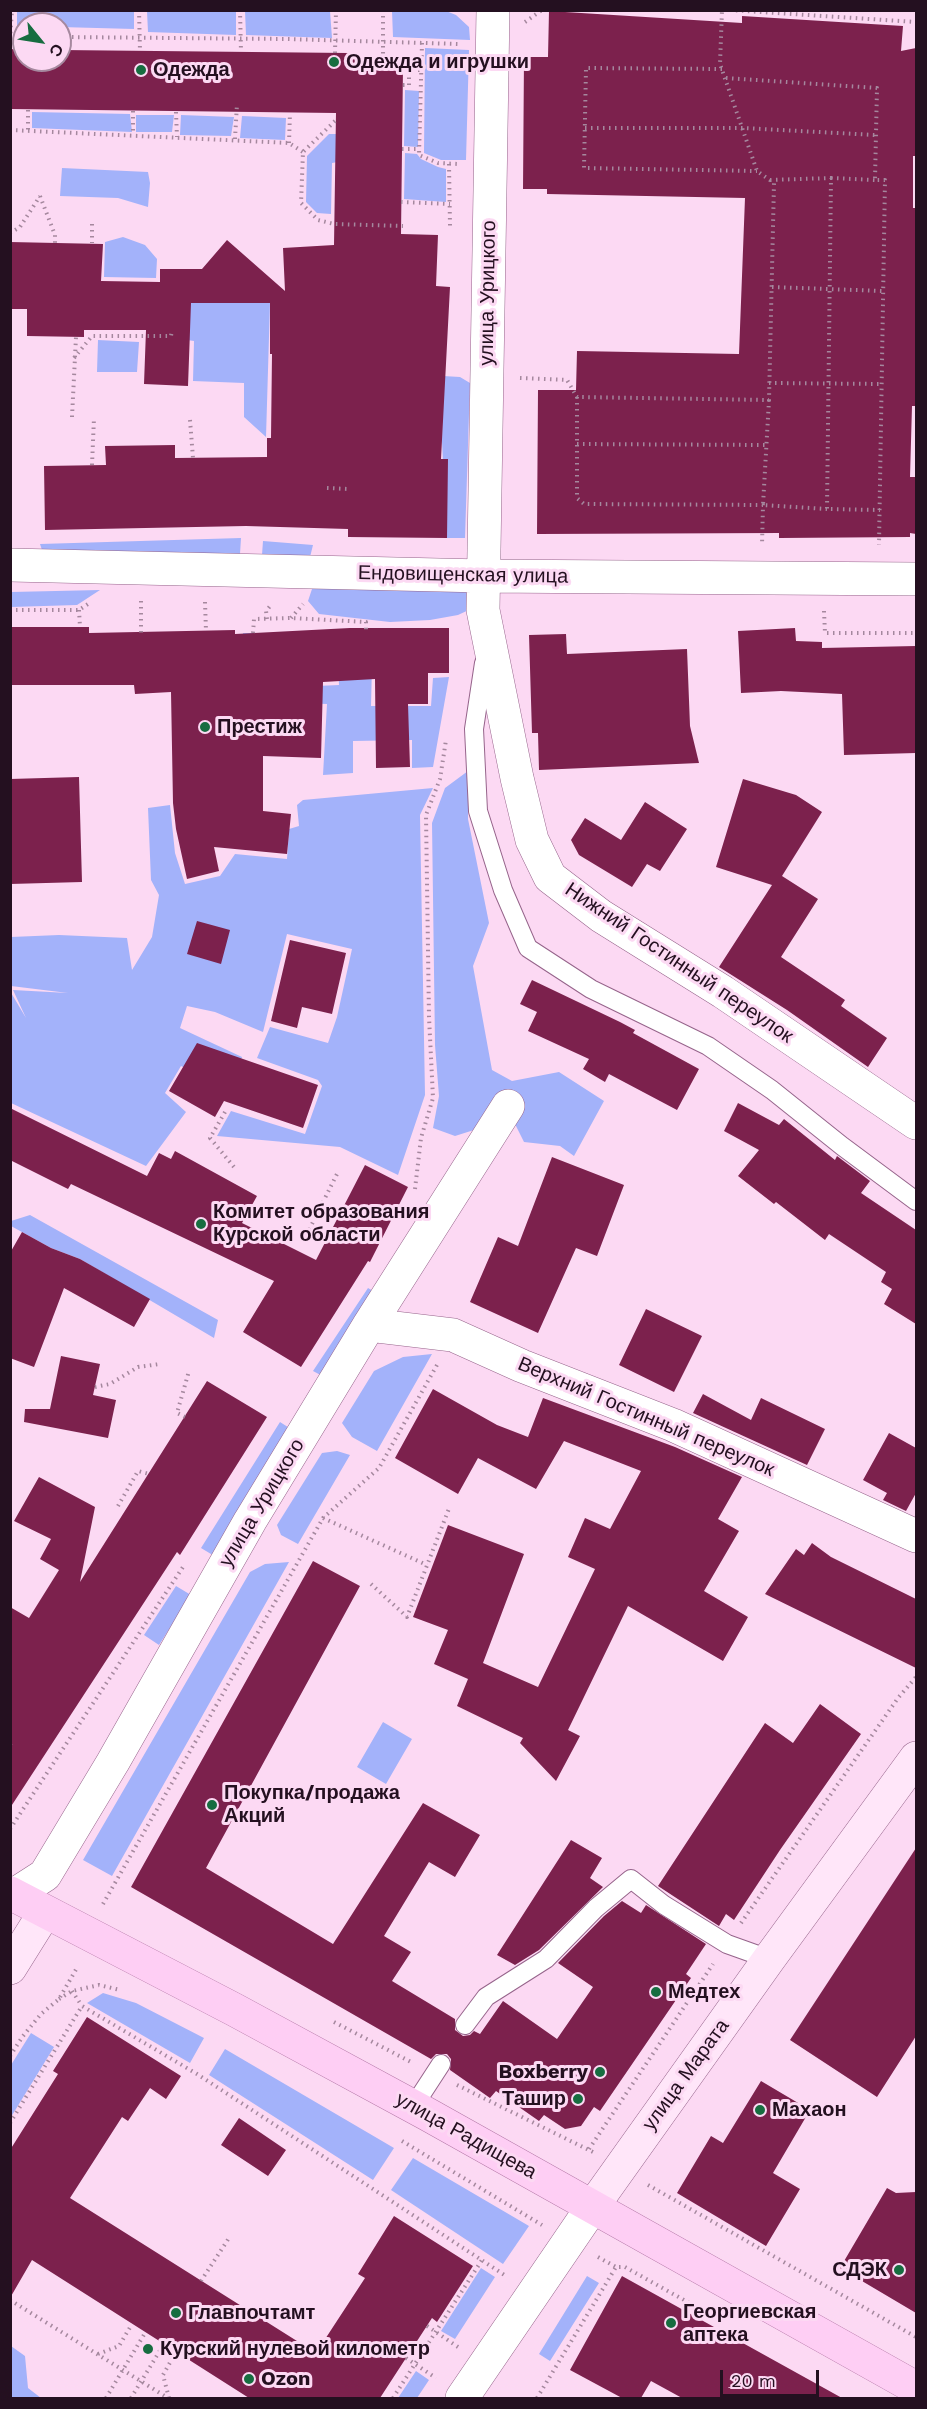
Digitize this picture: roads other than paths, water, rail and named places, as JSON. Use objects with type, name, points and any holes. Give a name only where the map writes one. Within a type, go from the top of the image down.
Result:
[{"type":"main road","name":"улица Марата","points":[[593,2206],[916,1758]]},
{"type":"main road","name":"улица Радищева","points":[[12,1894],[235,2010],[593,2206],[908,2390]]},
{"type":"main road","points":[[10,1968],[45,1912]]},
{"type":"street","name":"улица Урицкого","points":[[483,576],[493,10]]},
{"type":"street","name":"Ендовищенская улица","points":[[10,565],[483,576],[916,579]]},
{"type":"street","name":"Нижний Гостинный переулок","points":[[483,576],[483,610],[517,778],[532,840],[550,877],[601,916],[723,992],[916,1123]]},
{"type":"street","name":"улица Урицкого","points":[[12,1894],[45,1875],[113,1762],[250,1521],[369,1325],[508,1106]]},
{"type":"street","name":"Верхний Гостинный переулок","points":[[369,1325],[453,1335],[522,1366],[673,1425],[916,1536]]},
{"type":"street","name":"улица Марата","points":[[450,2389],[569,2240],[593,2206]]},
{"type":"lane","name":"Нижний Гостинный переулок","points":[[483,610],[484,670],[474,729],[478,811],[503,890],[528,948],[591,989],[708,1046],[772,1090],[916,1201]]},
{"type":"lane","points":[[465,2025],[486,1997],[546,1959],[596,1908],[631,1879],[664,1905],[727,1944],[769,1959]]},
{"type":"lane","points":[[413,2107],[438,2069]]},
{"type":"place","name":"Одежда и игрушки","points":[[334,62]]},
{"type":"place","name":"Одежда","points":[[141,70]]},
{"type":"place","name":"Престиж","points":[[205,727]]},
{"type":"place","name":"Комитет образования Курской области","points":[[201,1224]]},
{"type":"place","name":"Покупка/продажа Акций","points":[[212,1805]]},
{"type":"place","name":"Медтех","points":[[656,1992]]},
{"type":"place","name":"Boxberry","points":[[600,2072]]},
{"type":"place","name":"Ташир","points":[[578,2099]]},
{"type":"place","name":"Махаон","points":[[760,2110]]},
{"type":"place","name":"СДЭК","points":[[899,2270]]},
{"type":"place","name":"Главпочтамт","points":[[176,2313]]},
{"type":"place","name":"Георгиевская аптека","points":[[671,2323]]},
{"type":"place","name":"Курский нулевой километр","points":[[148,2349]]},
{"type":"place","name":"Ozon","points":[[249,2379]]}]
